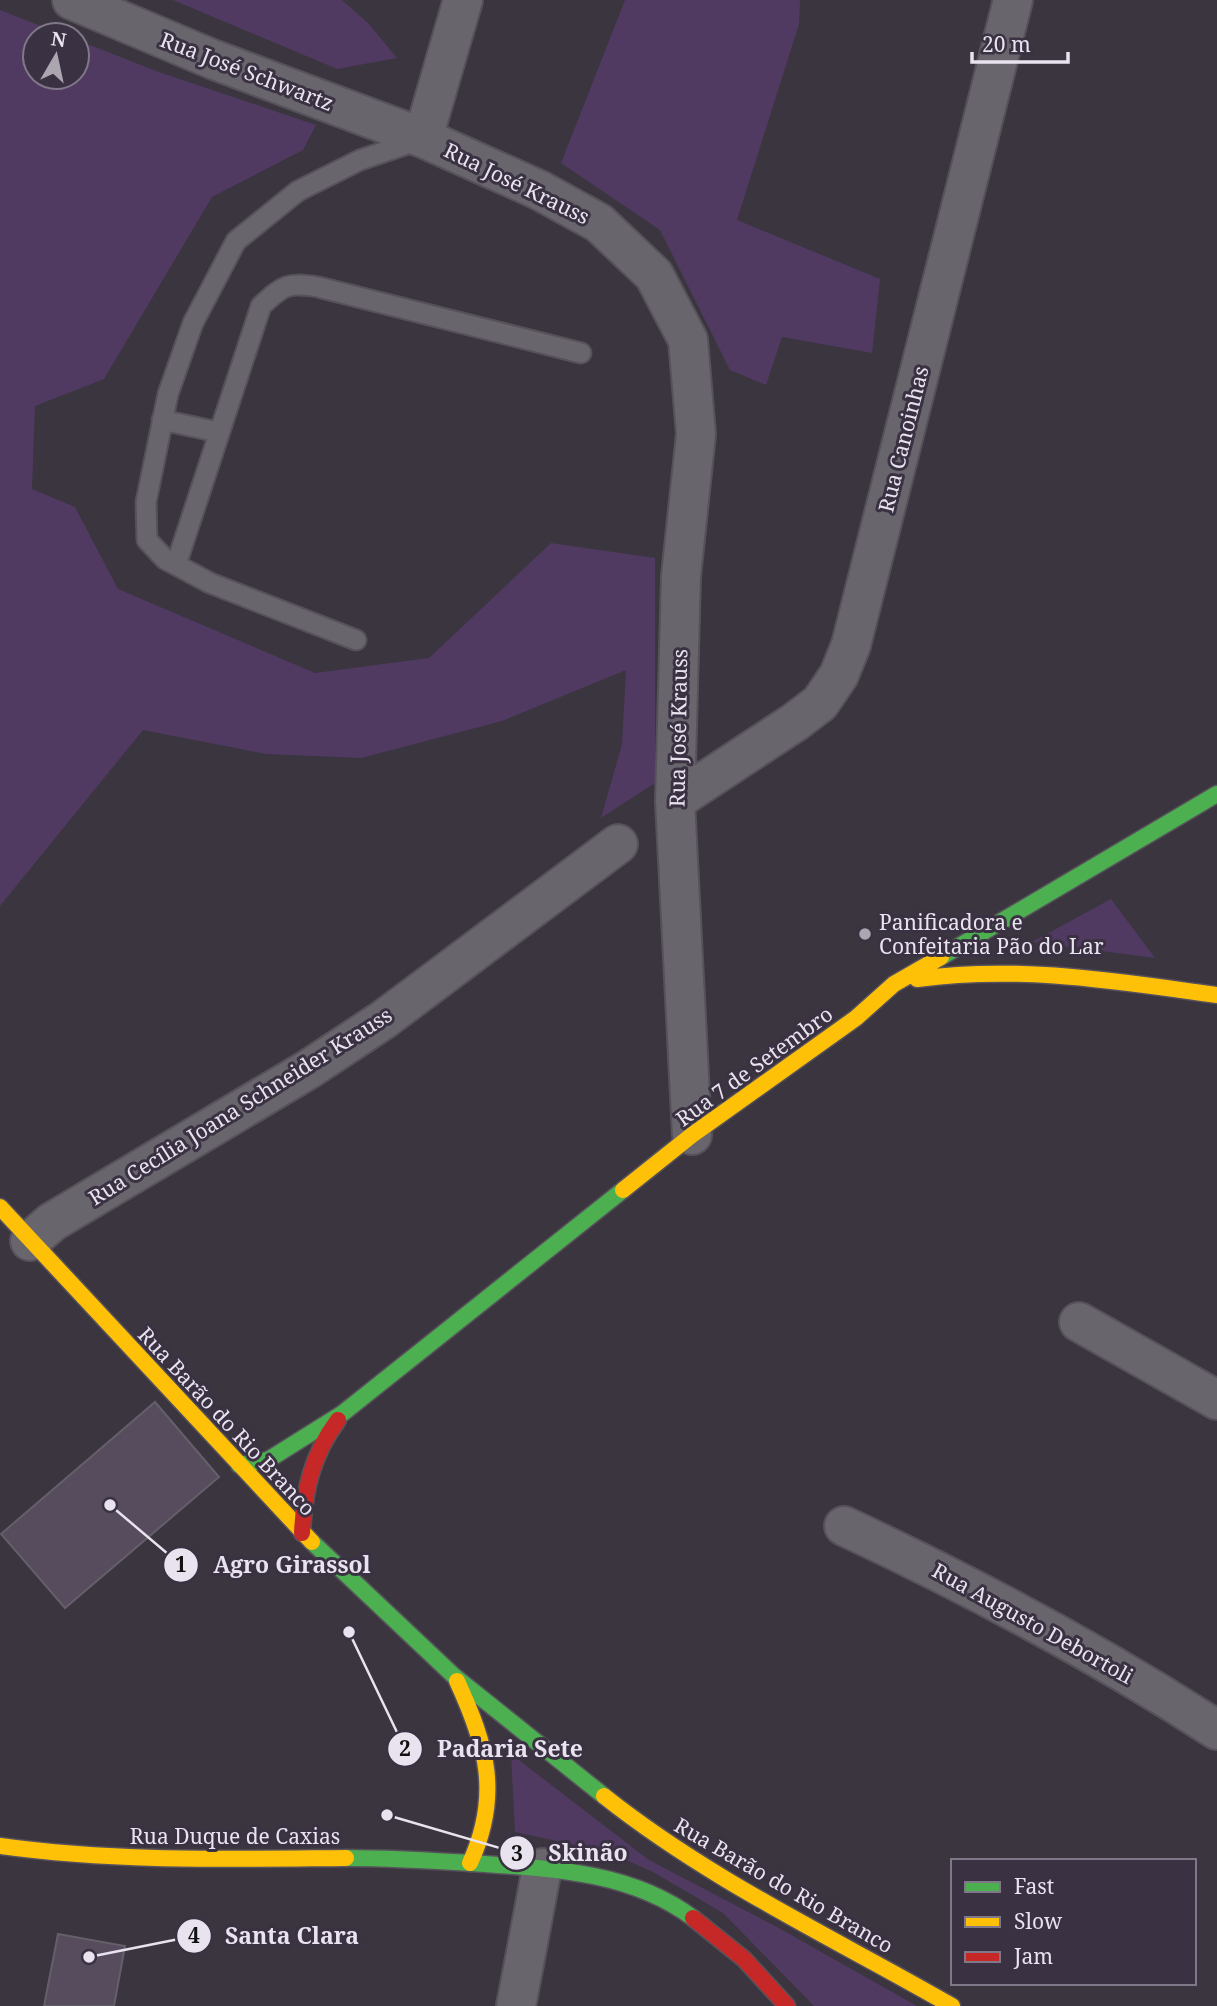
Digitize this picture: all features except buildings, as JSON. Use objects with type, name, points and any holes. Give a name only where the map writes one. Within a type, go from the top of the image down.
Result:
[{"type":"main road","name":"Rua 7 de Setembro","points":[[239,1465],[268,1460],[282,1453],[343,1413],[692,1135],[856,1018],[894,984],[1217,794]]},
{"type":"main road","points":[[1007,918],[1012,937]]},
{"type":"main road","points":[[1019,955],[1029,972]]},
{"type":"main road","points":[[894,984],[939,975],[981,971],[1029,972],[1217,995]]},
{"type":"main road","name":"Rua Barão do Rio Branco","points":[[0,1208],[302,1533],[454,1676],[648,1832],[760,1901],[952,2006]]},
{"type":"main road","name":"Rua 7 de Setembro","points":[[302,1533],[308,1474],[323,1438],[343,1413]]},
{"type":"main road","points":[[454,1676],[475,1720],[488,1760],[489,1791],[484,1829],[470,1863]]},
{"type":"main road","name":"Rua Duque de Caxias","points":[[0,1846],[90,1856],[239,1860],[362,1858],[470,1863],[542,1868],[601,1876],[655,1894],[698,1921],[769,1982],[787,2006]]},
{"type":"street","name":"Rua José Schwartz","points":[[72,0],[212,59],[423,138]]},
{"type":"street","points":[[423,138],[463,0]]},
{"type":"street","name":"Rua Canoinhas","points":[[675,801],[820,703],[839,675],[855,631],[1013,0]]},
{"type":"street","name":"Rua José Krauss","points":[[423,138],[539,190],[599,223],[654,275],[688,340],[696,435],[681,576],[675,801],[692,1135]]},
{"type":"street","name":"Rua Cecília Joana Schneider Krauss","points":[[30,1241],[52,1222],[309,1069],[383,1020],[618,844]]},
{"type":"street","points":[[1079,1322],[1217,1400]]},
{"type":"street","name":"Rua Augusto Debortoli","points":[[844,1526],[950,1576],[1147,1685],[1217,1730]]},
{"type":"street","points":[[516,2006],[542,1868]]},
{"type":"lane","name":"Rua José Krauss","points":[[356,640],[210,583],[164,559],[147,540],[146,502],[168,394],[193,323],[236,241],[298,191],[360,160],[423,138]]},
{"type":"lane","points":[[176,565],[261,306],[278,290],[295,284],[318,287],[581,353]]},
{"type":"lane","points":[[162,420],[218,432]]},
{"type":"shaded area","points":[[173,0],[342,0],[369,24],[397,58],[337,69]]},
{"type":"shaded area","points":[[625,0],[800,0],[799,24],[737,220],[880,279],[872,353],[782,337],[766,385],[730,370],[660,230],[561,163]]},
{"type":"shaded area","points":[[0,10],[28,21],[21,21],[21,91],[91,91],[91,45],[159,72],[316,125],[303,150],[212,197],[104,379],[35,406],[32,489],[75,507],[118,589],[315,673],[429,658],[551,543],[655,558],[655,783],[601,818],[622,744],[626,670],[502,721],[361,758],[266,754],[143,730],[0,906]]},
{"type":"shaded area","points":[[1111,899],[1155,958],[1032,942]]},
{"type":"shaded area","points":[[511,1754],[649,1860],[777,1927],[917,2006],[814,2006],[723,1913],[653,1872],[608,1852],[515,1832]]},
{"type":"traffic: fast","points":[[941,957],[1217,794]]},
{"type":"traffic: fast","points":[[239,1465],[268,1460],[343,1413],[623,1190]]},
{"type":"traffic: fast","points":[[312,1542],[454,1676],[604,1796]]},
{"type":"traffic: fast","points":[[346,1858],[416,1860],[567,1871],[620,1882],[645,1891],[693,1918]]},
{"type":"traffic: slow","points":[[623,1190],[692,1135],[856,1018],[894,984],[941,957]]},
{"type":"traffic: slow","points":[[917,979],[955,975],[1030,974],[1104,980],[1217,995]]},
{"type":"traffic: slow","points":[[0,1207],[312,1542]]},
{"type":"traffic: slow","points":[[457,1681],[476,1727],[486,1771],[485,1815],[470,1863]]},
{"type":"traffic: slow","points":[[604,1796],[645,1827],[730,1882],[952,2006]]},
{"type":"traffic: slow","points":[[0,1846],[129,1857],[346,1858]]},
{"type":"traffic: jam","points":[[302,1533],[311,1474],[322,1446],[338,1420]]},
{"type":"traffic: jam","points":[[693,1918],[744,1959],[787,2006]]},
{"type":"place","name":"Panificadora e Confeitaria Pão do Lar","points":[[865,934]]},
{"type":"place","name":"Agro Girassol","points":[[110,1505]]},
{"type":"place","name":"Padaria Sete","points":[[349,1632]]},
{"type":"place","name":"Skinão","points":[[387,1815]]},
{"type":"place","name":"Santa Clara","points":[[89,1957]]}]
